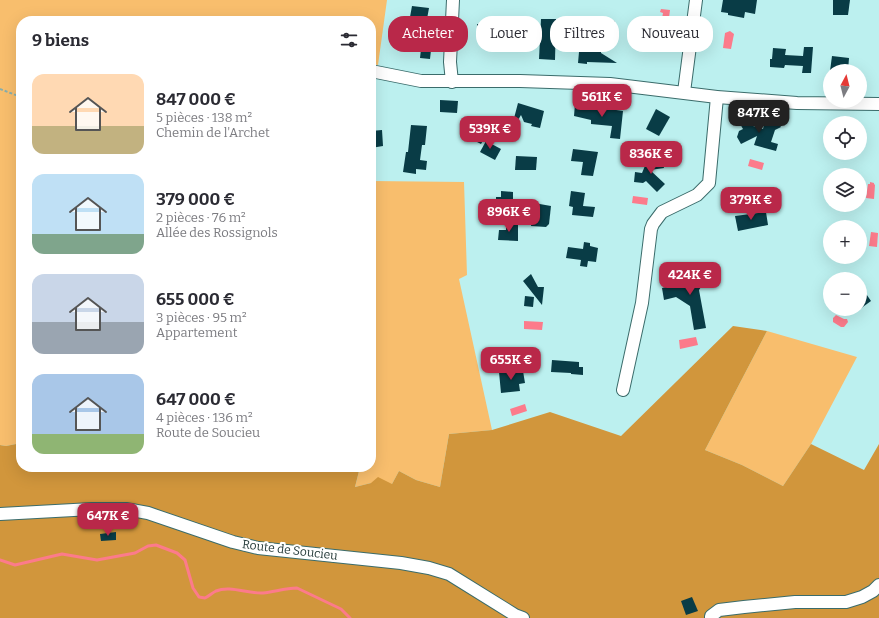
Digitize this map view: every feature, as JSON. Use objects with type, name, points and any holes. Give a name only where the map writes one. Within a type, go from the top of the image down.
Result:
[{"type":"street","points":[[452,82],[450,62],[453,0]]},
{"type":"street","points":[[684,92],[696,0]]},
{"type":"street","points":[[376,72],[421,81],[520,81],[610,84],[717,97],[797,103],[879,104]]},
{"type":"street","points":[[623,390],[642,304],[651,229],[662,212],[697,195],[709,183],[717,97]]},
{"type":"street","name":"Route de Soucieu","points":[[0,514],[92,509],[126,509],[148,513],[233,542],[258,548],[400,563],[429,568],[448,574],[515,615],[523,618]]},
{"type":"street","points":[[711,618],[711,616],[719,610],[744,607],[795,602],[846,602],[862,597],[879,584]]},
{"type":"path","points":[[0,89],[16,96]]},
{"type":"shaded area","points":[[0,0],[387,0],[378,65],[376,65],[376,16],[16,16],[16,444],[6,446],[0,445]]},
{"type":"shaded area","points":[[661,9],[670,10],[669,16],[662,16],[663,13],[660,12]]},
{"type":"shaded area","points":[[730,31],[734,34],[731,49],[723,48],[725,33]]},
{"type":"shaded area","points":[[750,159],[764,163],[762,170],[748,166]]},
{"type":"shaded area","points":[[376,181],[464,182],[467,275],[459,279],[492,430],[449,434],[440,487],[416,480],[399,471],[392,484],[371,483],[355,487],[359,472],[376,472]]},
{"type":"shaded area","points":[[870,182],[874,183],[875,185],[874,199],[867,198],[868,184],[870,184]]},
{"type":"shaded area","points":[[633,196],[648,198],[647,205],[632,203]]},
{"type":"shaded area","points":[[871,232],[878,233],[877,247],[869,246]]},
{"type":"shaded area","points":[[838,316],[847,319],[848,322],[844,327],[841,327],[833,322],[833,318]]},
{"type":"shaded area","points":[[524,321],[543,322],[542,330],[524,329]]},
{"type":"shaded area","points":[[733,326],[767,331],[705,450],[742,465],[783,486],[811,444],[864,470],[879,444],[879,618],[0,618],[0,445],[6,446],[16,444],[16,472],[359,472],[355,487],[371,483],[378,477],[392,484],[399,471],[416,480],[440,487],[449,434],[492,430],[550,412],[621,436]]},
{"type":"shaded area","points":[[767,331],[857,357],[811,444],[783,486],[742,465],[705,450]]},
{"type":"shaded area","points":[[696,337],[698,345],[680,349],[679,340]]},
{"type":"shaded area","points":[[525,404],[527,411],[512,416],[510,409]]},
{"type":"building","points":[[723,0],[757,0],[755,14],[745,12],[744,18],[721,12]]},
{"type":"building","points":[[833,0],[850,0],[848,15],[833,15]]},
{"type":"building","points":[[412,6],[429,8],[428,16],[410,16]]},
{"type":"building","points":[[542,19],[550,19],[550,52],[555,52],[555,60],[539,59],[539,52],[542,52]]},
{"type":"building","points":[[804,47],[813,47],[811,73],[802,73],[803,66],[785,65],[784,68],[770,67],[770,59],[772,59],[773,48],[786,49],[785,55],[803,56]]},
{"type":"building","points":[[421,52],[431,52],[430,59],[420,58]]},
{"type":"building","points":[[579,52],[601,52],[617,63],[578,63]]},
{"type":"building","points":[[832,56],[849,58],[849,64],[831,64]]},
{"type":"building","points":[[440,100],[458,101],[457,113],[440,112]]},
{"type":"building","points":[[518,103],[544,111],[540,128],[531,126],[532,124],[524,122],[521,115],[514,127],[512,126]]},
{"type":"building","points":[[575,104],[623,111],[620,139],[610,138],[612,126],[591,124],[591,120],[574,116]]},
{"type":"building","points":[[656,109],[670,117],[659,136],[646,129]]},
{"type":"building","points":[[748,117],[753,126],[763,129],[764,125],[776,118],[781,127],[775,130],[771,142],[778,144],[776,151],[754,145],[757,136],[741,144],[737,137],[739,131],[743,129],[739,122]]},
{"type":"building","points":[[411,125],[427,126],[425,145],[422,145],[420,160],[427,161],[426,170],[416,169],[416,174],[403,172],[406,152],[408,152]]},
{"type":"building","points":[[382,130],[383,146],[376,147],[376,131]]},
{"type":"building","points":[[475,131],[485,137],[481,144],[471,139]]},
{"type":"building","points":[[486,141],[501,149],[495,160],[480,152]]},
{"type":"building","points":[[573,149],[598,152],[593,176],[581,175],[583,162],[571,161]]},
{"type":"building","points":[[516,156],[537,157],[536,170],[515,170]]},
{"type":"building","points":[[662,159],[664,168],[650,170],[665,184],[657,192],[646,181],[643,183],[634,182],[635,172],[642,173],[647,161]]},
{"type":"building","points":[[501,191],[513,192],[513,212],[496,211],[496,197],[501,197]]},
{"type":"building","points":[[571,191],[585,193],[583,206],[595,207],[593,217],[572,215],[573,207],[569,206]]},
{"type":"building","points":[[534,203],[551,206],[549,224],[546,227],[531,226]]},
{"type":"building","points":[[766,212],[768,225],[738,231],[735,216]]},
{"type":"building","points":[[506,224],[518,224],[518,241],[498,240],[499,230],[506,230]]},
{"type":"building","points":[[584,242],[590,243],[590,246],[598,248],[596,262],[588,261],[587,267],[580,266],[581,260],[566,258],[568,247],[583,249]]},
{"type":"building","points":[[699,264],[702,280],[699,280],[701,287],[699,290],[706,328],[694,330],[690,306],[676,297],[664,300],[662,288],[690,282],[687,266]]},
{"type":"building","points":[[531,274],[538,287],[544,287],[542,305],[523,281]]},
{"type":"building","points":[[867,295],[871,301],[867,304]]},
{"type":"building","points":[[525,296],[534,297],[533,307],[524,306]]},
{"type":"building","points":[[552,360],[579,362],[579,367],[583,367],[583,375],[551,372]]},
{"type":"building","points":[[523,371],[525,383],[519,384],[520,391],[501,393],[499,372]]},
{"type":"building","points":[[116,532],[116,540],[101,541],[100,534]]},
{"type":"building","points":[[692,597],[698,611],[686,615],[681,601]]},
{"type":"waterway","points":[[0,560],[15,565],[62,554],[97,560],[135,553],[148,546],[156,545],[177,553],[185,560],[193,588],[199,597],[205,598],[221,589],[263,593],[297,588],[341,609],[350,618]]}]
